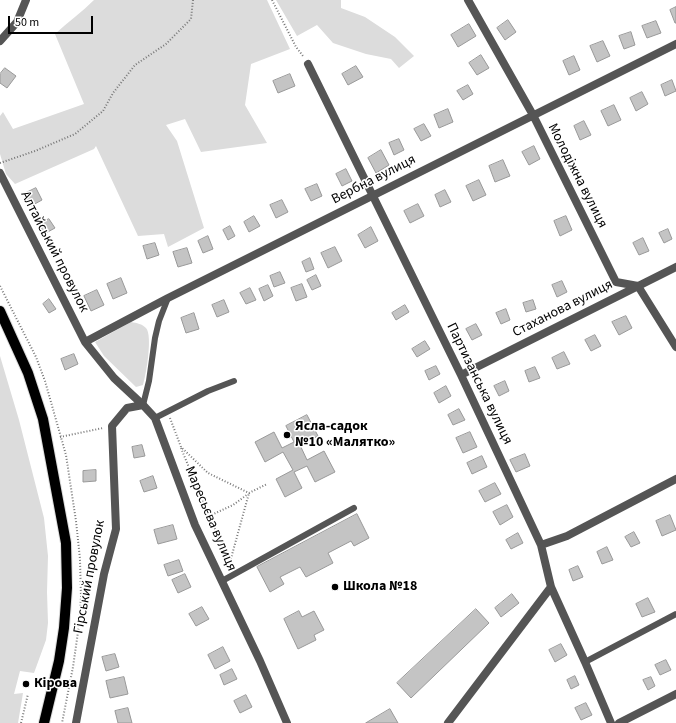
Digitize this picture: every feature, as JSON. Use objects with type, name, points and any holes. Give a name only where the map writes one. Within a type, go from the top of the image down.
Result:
[{"type":"main road","points":[[0,311],[28,374],[43,420],[66,543],[67,588],[64,628],[59,661],[44,723]]},
{"type":"street","points":[[0,41],[17,22],[26,0]]},
{"type":"street","name":"Молодіжна вулиця","points":[[468,0],[533,115],[616,282],[638,286]]},
{"type":"street","name":"Вербна вулиця","points":[[85,342],[168,298],[676,44]]},
{"type":"street","name":"Партизанська вулиця","points":[[308,64],[461,375],[541,545],[551,587],[611,723]]},
{"type":"street","name":"Алтайський провулок","points":[[0,173],[85,342]]},
{"type":"street","name":"Стаханова вулиця","points":[[461,375],[676,267]]},
{"type":"street","points":[[638,286],[676,347]]},
{"type":"street","name":"Маресьєва вулиця","points":[[85,342],[114,378],[155,418],[195,525],[288,723]]},
{"type":"street","points":[[112,426],[127,408],[143,405]]},
{"type":"street","name":"Гірський провулок","points":[[76,723],[104,574],[116,529],[112,426]]},
{"type":"street","points":[[541,545],[567,536],[676,479]]},
{"type":"street","points":[[448,723],[551,587]]},
{"type":"street","points":[[619,723],[676,694]]},
{"type":"lane","points":[[143,405],[149,381],[155,338],[159,321],[168,298]]},
{"type":"lane","points":[[155,418],[208,391],[234,381]]},
{"type":"lane","points":[[222,581],[354,508]]},
{"type":"lane","points":[[585,662],[676,614]]},
{"type":"path","points":[[0,163],[35,151],[75,134],[103,111],[113,93],[135,65],[166,44],[191,20],[193,0]]},
{"type":"path","points":[[272,0],[296,47],[308,64]]},
{"type":"path","points":[[167,412],[209,516],[230,562],[249,493]]},
{"type":"path","points":[[60,437],[112,426]]},
{"type":"path","points":[[181,447],[208,473],[249,493]]},
{"type":"path","points":[[209,516],[232,505],[249,493],[267,484]]},
{"type":"path","points":[[21,723],[28,694]]},
{"type":"shaded area","points":[[94,0],[267,0],[290,49],[251,64],[245,105],[267,143],[201,152],[185,119],[166,125],[177,141],[204,228],[168,247],[164,234],[138,236],[96,146],[94,149],[15,184],[6,174],[0,154],[0,116],[3,112],[13,129],[84,104],[55,34]]},
{"type":"shaded area","points":[[276,0],[341,0],[341,8],[365,17],[395,37],[414,56],[399,68],[391,59],[366,54],[333,43],[317,25],[297,36]]},
{"type":"shaded area","points":[[131,322],[146,328],[149,339],[147,365],[143,385],[136,387],[104,356],[95,342]]},
{"type":"shaded area","points":[[0,356],[19,420],[44,518],[48,556],[48,623],[46,640],[34,673],[20,671],[14,694],[23,693],[18,723],[0,723]]},
{"type":"building","points":[[676,7],[676,23],[675,23],[670,10]]},
{"type":"building","points":[[508,20],[516,32],[505,40],[497,28]]},
{"type":"building","points":[[656,21],[661,33],[647,38],[642,26]]},
{"type":"building","points":[[469,24],[476,36],[458,47],[451,35]]},
{"type":"building","points":[[631,32],[635,45],[624,49],[619,36]]},
{"type":"building","points":[[603,41],[610,56],[597,62],[590,46]]},
{"type":"building","points":[[481,55],[489,68],[477,75],[469,63]]},
{"type":"building","points":[[574,56],[580,70],[569,75],[563,61]]},
{"type":"building","points":[[356,66],[363,77],[348,85],[342,74]]},
{"type":"building","points":[[5,68],[16,76],[7,88],[0,83],[0,74]]},
{"type":"building","points":[[290,74],[295,86],[278,93],[273,81]]},
{"type":"building","points":[[672,80],[676,91],[665,96],[661,85]]},
{"type":"building","points":[[468,85],[473,94],[463,100],[457,91]]},
{"type":"building","points":[[642,92],[648,104],[636,111],[630,98]]},
{"type":"building","points":[[614,105],[621,120],[608,126],[601,111]]},
{"type":"building","points":[[448,109],[453,122],[439,128],[434,115]]},
{"type":"building","points":[[584,121],[591,135],[580,140],[574,126]]},
{"type":"building","points":[[424,124],[431,136],[421,141],[414,129]]},
{"type":"building","points":[[399,139],[404,150],[394,155],[389,143]]},
{"type":"building","points":[[534,146],[540,159],[529,165],[522,152]]},
{"type":"building","points":[[381,150],[389,165],[376,173],[368,158]]},
{"type":"building","points":[[503,160],[510,176],[495,182],[489,166]]},
{"type":"building","points":[[346,169],[352,181],[342,186],[336,174]]},
{"type":"building","points":[[479,180],[486,195],[473,201],[466,186]]},
{"type":"building","points":[[317,184],[322,196],[311,201],[305,189]]},
{"type":"building","points":[[36,188],[42,200],[31,206],[24,194]]},
{"type":"building","points":[[445,190],[451,202],[440,207],[435,195]]},
{"type":"building","points":[[282,200],[288,212],[276,218],[270,205]]},
{"type":"building","points":[[418,204],[424,216],[410,223],[404,211]]},
{"type":"building","points":[[254,216],[260,226],[249,232],[244,222]]},
{"type":"building","points":[[566,216],[572,230],[560,236],[554,221]]},
{"type":"building","points":[[49,219],[55,228],[44,234],[39,224]]},
{"type":"building","points":[[230,226],[235,236],[228,240],[223,230]]},
{"type":"building","points":[[371,227],[378,241],[365,248],[358,235]]},
{"type":"building","points":[[668,229],[672,239],[664,243],[659,233]]},
{"type":"building","points":[[208,236],[213,249],[203,253],[198,241]]},
{"type":"building","points":[[643,238],[649,251],[639,255],[633,243]]},
{"type":"building","points":[[155,243],[159,255],[147,259],[143,246]]},
{"type":"building","points":[[335,247],[342,261],[328,268],[321,253]]},
{"type":"building","points":[[187,248],[192,263],[178,267],[173,252]]},
{"type":"building","points":[[310,258],[314,269],[306,272],[302,262]]},
{"type":"building","points":[[280,272],[285,283],[274,287],[270,276]]},
{"type":"building","points":[[316,275],[321,286],[312,290],[307,280]]},
{"type":"building","points":[[121,278],[127,293],[113,299],[107,284]]},
{"type":"building","points":[[562,281],[567,292],[557,297],[552,285]]},
{"type":"building","points":[[302,284],[307,297],[296,301],[291,288]]},
{"type":"building","points":[[268,285],[273,296],[264,301],[259,289]]},
{"type":"building","points":[[250,288],[256,300],[246,304],[240,293]]},
{"type":"building","points":[[97,290],[104,305],[91,311],[84,296]]},
{"type":"building","points":[[49,299],[56,309],[49,313],[43,304]]},
{"type":"building","points":[[224,300],[229,312],[217,317],[212,305]]},
{"type":"building","points":[[533,300],[536,309],[526,312],[523,303]]},
{"type":"building","points":[[405,305],[409,312],[396,320],[392,313]]},
{"type":"building","points":[[506,309],[510,320],[501,324],[496,313]]},
{"type":"building","points":[[194,313],[199,329],[186,333],[181,318]]},
{"type":"building","points":[[626,316],[632,328],[619,335],[612,322]]},
{"type":"building","points":[[476,324],[482,335],[472,340],[466,329]]},
{"type":"building","points":[[595,335],[601,346],[591,351],[585,340]]},
{"type":"building","points":[[425,341],[430,349],[417,357],[412,349]]},
{"type":"building","points":[[564,352],[570,364],[557,369],[552,358]]},
{"type":"building","points":[[74,354],[78,364],[65,370],[61,359]]},
{"type":"building","points":[[436,366],[440,374],[429,380],[425,371]]},
{"type":"building","points":[[535,367],[540,378],[529,382],[525,371]]},
{"type":"building","points":[[505,381],[509,391],[499,396],[494,386]]},
{"type":"building","points":[[446,386],[451,396],[439,403],[434,393]]},
{"type":"building","points":[[459,409],[465,420],[453,425],[448,415]]},
{"type":"building","points":[[307,415],[318,436],[300,445],[307,460],[324,451],[335,472],[315,482],[307,466],[294,472],[302,488],[285,497],[276,479],[293,470],[283,452],[265,462],[255,442],[274,432],[282,448],[294,442],[286,426]]},
{"type":"building","points":[[470,432],[477,447],[463,453],[456,438]]},
{"type":"building","points":[[142,445],[145,456],[134,458],[132,447]]},
{"type":"building","points":[[525,454],[530,466],[516,472],[510,460]]},
{"type":"building","points":[[482,456],[487,467],[472,474],[467,463]]},
{"type":"building","points":[[96,470],[96,481],[83,482],[83,471]]},
{"type":"building","points":[[153,476],[157,488],[144,492],[140,481]]},
{"type":"building","points":[[495,483],[501,494],[485,502],[479,491]]},
{"type":"building","points":[[507,505],[513,517],[500,525],[493,512]]},
{"type":"building","points":[[357,514],[369,538],[354,546],[351,541],[328,553],[333,563],[306,577],[300,567],[280,577],[284,584],[270,592],[257,567]]},
{"type":"building","points":[[670,515],[676,530],[662,536],[656,521]]},
{"type":"building","points":[[173,525],[177,539],[158,544],[154,530]]},
{"type":"building","points":[[634,532],[640,543],[631,547],[625,537]]},
{"type":"building","points":[[518,533],[523,543],[511,549],[506,540]]},
{"type":"building","points":[[607,547],[613,560],[602,564],[597,552]]},
{"type":"building","points":[[179,560],[183,571],[168,576],[164,565]]},
{"type":"building","points":[[578,566],[583,577],[573,581],[569,570]]},
{"type":"building","points":[[185,574],[191,587],[178,593],[172,580]]},
{"type":"building","points":[[512,594],[519,603],[501,617],[495,608]]},
{"type":"building","points":[[648,598],[655,612],[642,617],[636,604]]},
{"type":"building","points":[[202,607],[209,619],[196,626],[189,614]]},
{"type":"building","points":[[476,609],[489,623],[411,698],[397,683]]},
{"type":"building","points":[[299,611],[302,617],[314,611],[324,630],[314,635],[316,640],[298,649],[284,619]]},
{"type":"building","points":[[561,644],[567,655],[555,662],[549,650]]},
{"type":"building","points":[[223,647],[230,661],[215,669],[208,655]]},
{"type":"building","points":[[115,654],[119,667],[106,671],[102,657]]},
{"type":"building","points":[[666,660],[671,670],[660,675],[655,665]]},
{"type":"building","points":[[232,669],[237,679],[224,685],[220,675]]},
{"type":"building","points":[[575,676],[579,685],[571,689],[567,680]]},
{"type":"building","points":[[124,677],[128,694],[110,698],[106,681]]},
{"type":"building","points":[[651,677],[655,686],[648,690],[643,680]]},
{"type":"building","points":[[246,695],[252,707],[240,713],[234,701]]},
{"type":"building","points":[[586,703],[592,715],[581,720],[575,708]]},
{"type":"building","points":[[128,708],[132,723],[118,723],[115,711]]},
{"type":"building","points":[[390,709],[398,723],[366,723]]},
{"type":"place","name":"Ясла-садок №10 «Малятко»","points":[[287,435]]},
{"type":"place","name":"Школа №18","points":[[335,587]]},
{"type":"place","name":"Кірова","points":[[26,684]]}]
